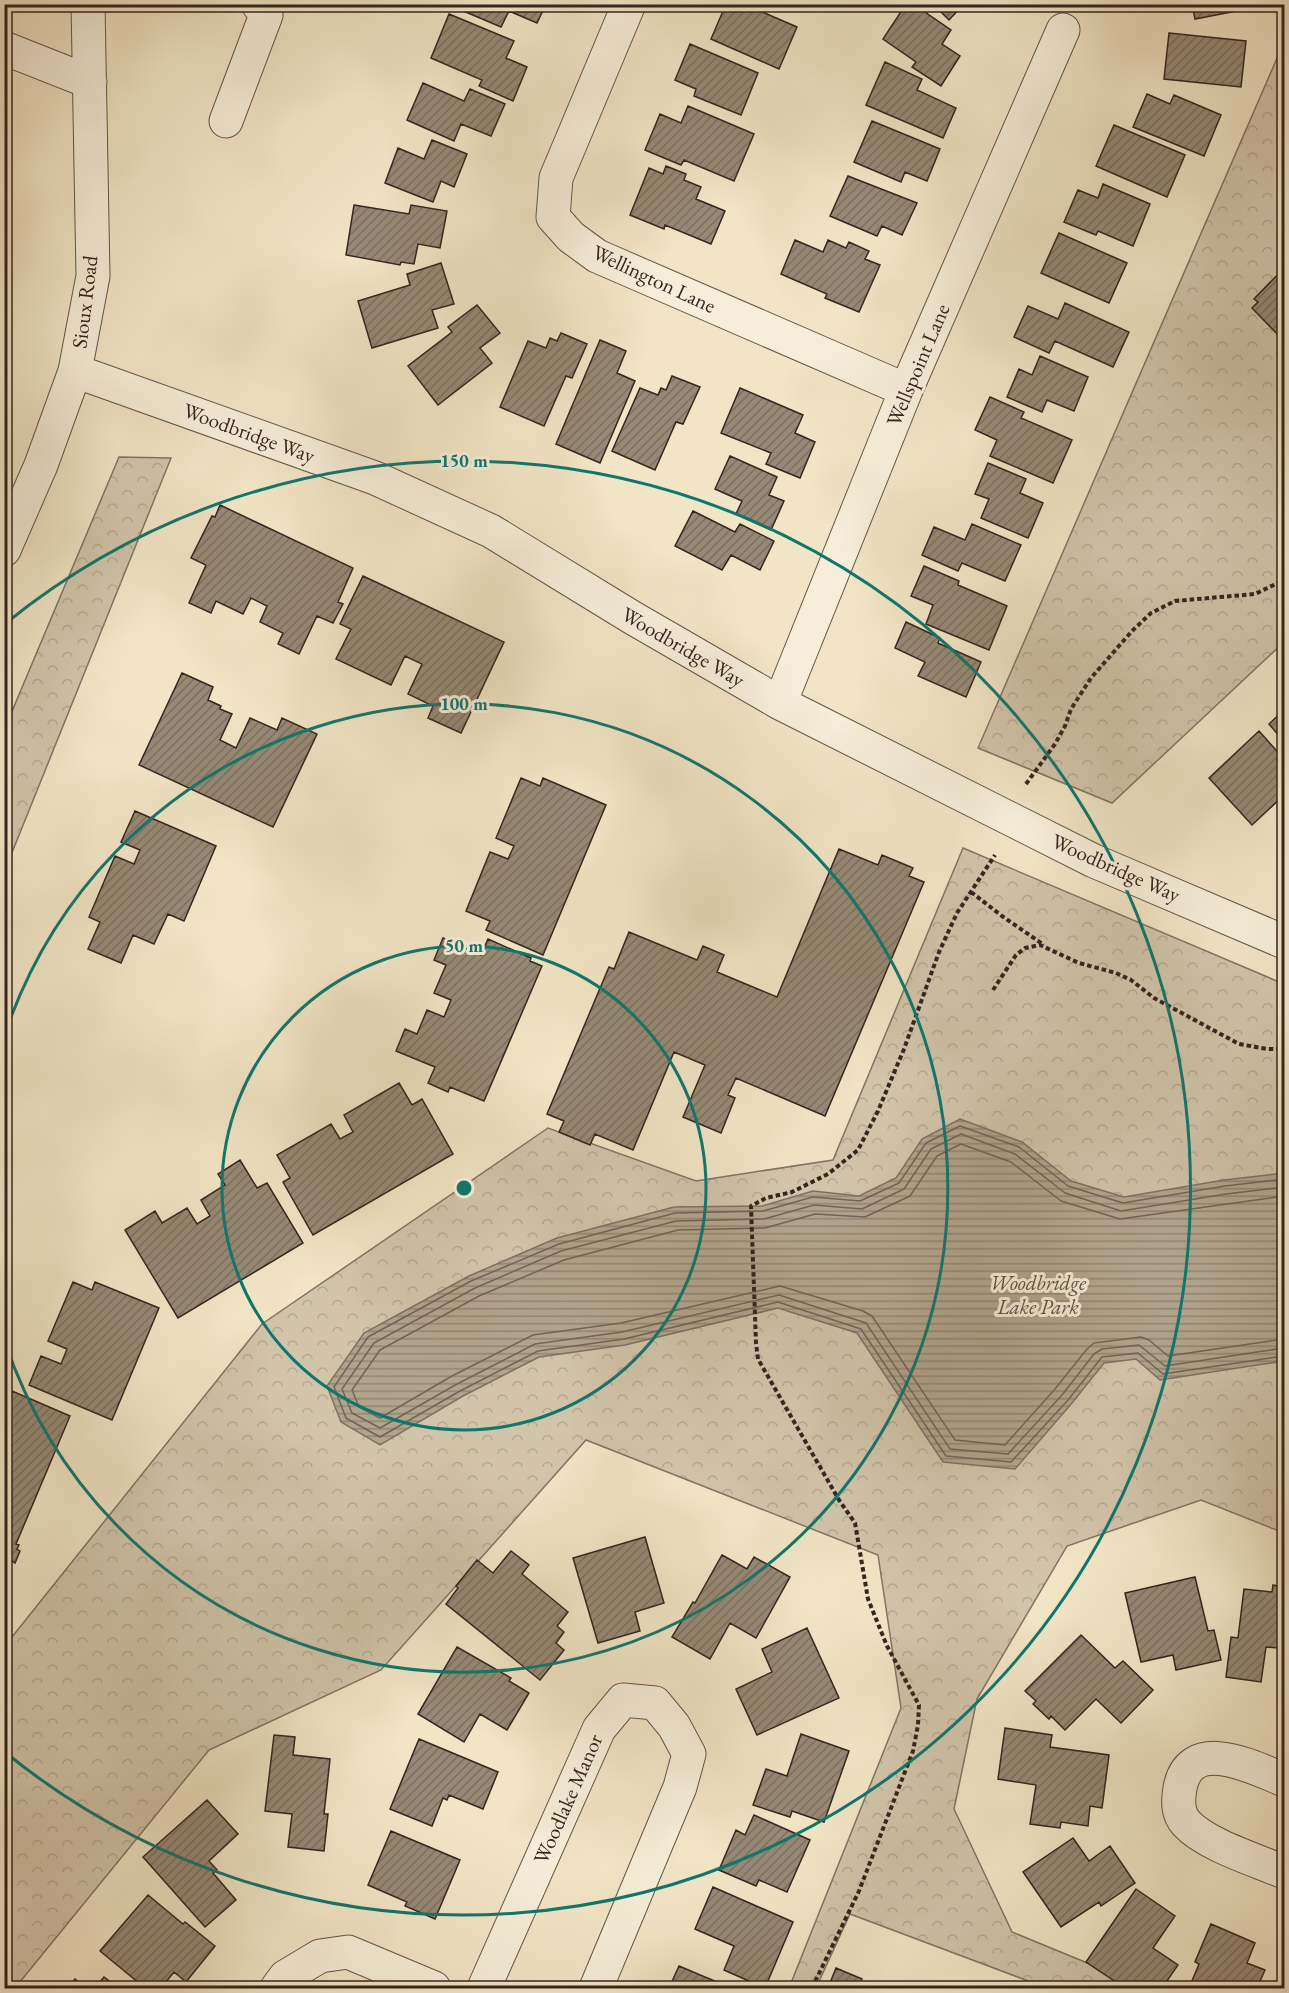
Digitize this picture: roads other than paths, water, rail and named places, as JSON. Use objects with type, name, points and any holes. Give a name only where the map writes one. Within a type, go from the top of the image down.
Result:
[{"type":"street","name":"Sioux Road","points":[[4,550],[41,465],[75,371],[93,276],[88,4]]},
{"type":"street","points":[[226,121],[266,15],[258,4]]},
{"type":"street","name":"Wellington Lane","points":[[629,4],[556,178],[553,217],[571,237],[597,256],[906,390]]},
{"type":"street","name":"Wellspoint Lane","points":[[780,703],[906,390],[1063,30]]},
{"type":"street","points":[[4,48],[90,82]]},
{"type":"street","name":"Woodbridge Way","points":[[75,371],[375,478],[492,531],[633,618],[780,703],[1094,861],[1284,942]]},
{"type":"street","name":"Woodlake Manor","points":[[484,1989],[598,1729],[623,1700],[655,1703],[674,1725],[689,1754],[680,1786],[596,1989]]},
{"type":"street","points":[[1284,1780],[1236,1760],[1214,1758],[1195,1764],[1182,1778],[1177,1802],[1185,1821],[1202,1837],[1284,1872]]},
{"type":"street","points":[[277,1989],[285,1977],[320,1956],[348,1952],[434,1989]]},
{"type":"water","points":[[960,1119],[1022,1142],[1071,1181],[1124,1197],[1224,1180],[1284,1173],[1284,1361],[1160,1380],[1136,1359],[1104,1363],[1015,1469],[943,1462],[857,1333],[778,1308],[625,1345],[539,1357],[463,1396],[380,1445],[341,1422],[327,1386],[364,1333],[469,1276],[557,1238],[674,1207],[762,1206],[813,1191],[859,1196],[896,1178],[922,1139]]},
{"type":"park label","name":"Woodbridge Lake Park","points":[[1038,1295]]}]
